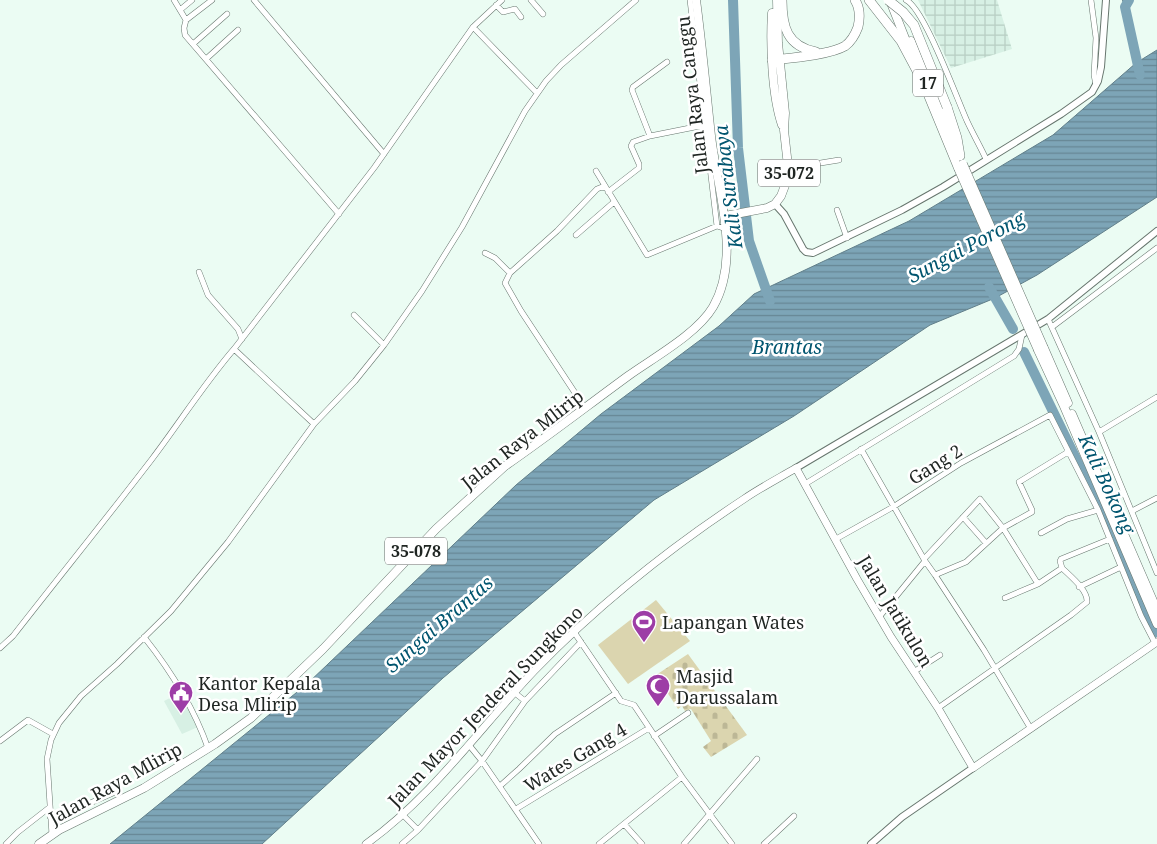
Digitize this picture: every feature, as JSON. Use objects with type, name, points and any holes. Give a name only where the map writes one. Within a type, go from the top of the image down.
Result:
[{"type":"highway","points":[[782,0],[784,23],[790,37],[796,44],[806,50],[820,53]]},
{"type":"highway","points":[[775,60],[836,50],[845,46],[853,38],[860,16],[856,0]]},
{"type":"highway","points":[[869,0],[901,41],[918,71]]},
{"type":"highway","points":[[889,0],[904,12],[914,25],[947,107],[954,129],[960,163]]},
{"type":"main road","name":"Jalan Raya Canggu","points":[[696,0],[711,138],[725,216]]},
{"type":"main road","name":"35-072","points":[[725,216],[767,208],[775,204],[781,196],[789,175],[784,130],[779,115],[773,0]]},
{"type":"main road","name":"35-072","points":[[775,60],[777,0]]},
{"type":"main road","name":"17","points":[[889,0],[918,71],[1157,610]]},
{"type":"main road","name":"17","points":[[895,0],[960,163]]},
{"type":"main road","name":"Jalan Raya Mlirip","points":[[39,844],[52,835],[144,788],[208,748],[251,718],[323,649],[436,529],[488,481],[505,466],[668,348],[706,316],[716,299],[723,278],[726,257],[725,216]]},
{"type":"main road","name":"17","points":[[1041,349],[1157,624]]},
{"type":"main road","name":"Jalan Jatikulon","points":[[796,468],[891,637],[915,671],[973,768]]},
{"type":"main road","name":"Jalan Mayor Jenderal Sungkono","points":[[366,844],[403,815],[574,632],[626,585],[661,557],[745,498],[796,468]]},
{"type":"main road","points":[[973,768],[1156,643]]},
{"type":"street","points":[[174,0],[186,20],[184,32],[193,44],[339,214]]},
{"type":"street","points":[[180,10],[192,0]]},
{"type":"street","points":[[186,20],[212,0]]},
{"type":"street","points":[[254,0],[384,154]]},
{"type":"street","points":[[0,648],[12,636],[153,458],[220,366],[339,214],[384,154],[473,27],[502,0]]},
{"type":"street","points":[[531,0],[543,14]]},
{"type":"street","points":[[52,835],[48,759],[53,734],[59,722],[81,696],[171,611],[228,542],[314,424],[355,381],[384,345],[422,291],[462,227],[537,93],[561,65],[636,0]]},
{"type":"street","points":[[690,0],[717,226]]},
{"type":"street","points":[[906,0],[916,10],[944,64],[968,122],[986,159]]},
{"type":"street","points":[[1091,0],[1096,38],[1094,74],[1096,85]]},
{"type":"street","points":[[775,204],[784,214],[806,252],[818,252],[902,210],[986,159],[1092,92],[1101,67],[1106,0]]},
{"type":"street","points":[[496,5],[503,12],[515,9],[521,17]]},
{"type":"street","points":[[193,44],[227,14]]},
{"type":"street","points":[[473,27],[537,93]]},
{"type":"street","points":[[206,59],[238,30]]},
{"type":"street","points":[[650,136],[632,90],[633,87],[667,62]]},
{"type":"street","points":[[606,190],[638,170],[640,164],[631,144],[633,142],[650,136],[705,125]]},
{"type":"street","points":[[788,164],[802,166],[839,160]]},
{"type":"street","points":[[596,171],[647,255],[717,226],[726,229]]},
{"type":"street","points":[[585,408],[507,288],[505,281],[510,273],[557,231],[597,189],[602,187],[606,190]]},
{"type":"street","points":[[576,235],[614,202]]},
{"type":"street","points":[[837,210],[847,238]]},
{"type":"street","points":[[796,468],[1048,319],[1157,232]]},
{"type":"street","points":[[1052,326],[1157,248]]},
{"type":"street","points":[[485,253],[496,258],[510,273]]},
{"type":"street","points":[[199,272],[208,295],[238,329],[242,339]]},
{"type":"street","points":[[354,315],[384,345]]},
{"type":"street","points":[[1048,319],[1099,432],[1157,573]]},
{"type":"street","points":[[805,484],[1014,356],[1019,349],[1022,335]]},
{"type":"street","points":[[234,349],[314,424]]},
{"type":"street","points":[[1099,432],[1157,397]]},
{"type":"street","name":"Gang 2","points":[[836,539],[893,507],[961,463],[1050,415],[1068,452]]},
{"type":"street","points":[[861,449],[924,560],[936,575],[996,669],[1031,729]]},
{"type":"street","points":[[936,575],[966,562],[1003,528],[1032,512],[1020,486],[1020,481],[1068,452],[1098,510],[1141,616],[1156,643]]},
{"type":"street","points":[[1132,511],[1157,498]]},
{"type":"street","points":[[880,616],[924,560],[963,517],[982,500],[1003,528],[1038,584]]},
{"type":"street","points":[[1041,533],[1067,519],[1098,510]]},
{"type":"street","points":[[963,517],[986,543]]},
{"type":"street","points":[[938,708],[996,669],[1086,602],[1087,597],[1062,568],[1060,560],[1110,539]]},
{"type":"street","points":[[1079,586],[1122,567]]},
{"type":"street","points":[[1005,598],[1038,584],[1062,568]]},
{"type":"street","points":[[574,632],[621,701],[634,705],[682,778],[732,844]]},
{"type":"street","points":[[144,638],[168,668],[200,725],[208,748]]},
{"type":"street","points":[[402,844],[418,830],[482,761],[525,701],[580,642]]},
{"type":"street","points":[[915,671],[940,655]]},
{"type":"street","points":[[515,693],[525,701]]},
{"type":"street","points":[[500,786],[554,734],[616,693]]},
{"type":"street","points":[[654,736],[688,713]]},
{"type":"street","points":[[0,740],[28,720],[53,734]]},
{"type":"street","name":"Wates Gang 4","points":[[516,809],[649,728]]},
{"type":"street","points":[[468,745],[500,786],[539,844]]},
{"type":"street","points":[[684,844],[757,759]]},
{"type":"street","points":[[871,844],[902,817],[973,768]]},
{"type":"street","points":[[599,844],[682,778]]},
{"type":"street","points":[[50,817],[82,807],[113,793]]},
{"type":"street","points":[[6,844],[50,807]]},
{"type":"street","points":[[403,815],[418,830]]},
{"type":"street","points":[[764,844],[794,816]]},
{"type":"street","points":[[624,824],[642,844]]},
{"type":"shaded area","points":[[918,0],[997,0],[1012,49],[951,68]]},
{"type":"shaded area","name":"Kantor Kepala Desa Mlirip","points":[[180,693],[198,727],[182,734],[164,701]]},
{"type":"green space","name":"Lapangan Wates","points":[[656,600],[690,641],[628,684],[598,645]]},
{"type":"green space","points":[[688,654],[747,735],[711,757],[703,747],[711,741],[691,709],[685,711],[682,706],[678,709],[656,675]]},
{"type":"water","name":"Brantas","points":[[1157,50],[1157,197],[1037,275],[995,298],[930,325],[794,416],[654,500],[443,678],[262,844],[110,844],[307,684],[516,485],[601,414],[719,326],[754,294],[909,221],[1053,135],[1136,63]]},
{"type":"waterway","name":"Kali Surabaya","points":[[733,0],[738,148],[749,241],[770,301]]},
{"type":"waterway","points":[[1123,0],[1125,7]]},
{"type":"waterway","points":[[1129,0],[1125,7],[1140,75]]},
{"type":"waterway","name":"Kali Bokong","points":[[989,287],[1013,329]]},
{"type":"waterway","name":"Kali Bokong","points":[[1024,352],[1102,512],[1154,633]]},
{"type":"place","name":"Lapangan Wates","points":[[644,643]]},
{"type":"place","name":"Masjid Darussalam","points":[[658,707]]},
{"type":"place","name":"Kantor Kepala Desa Mlirip","points":[[181,714]]},
{"type":"water label","name":"Sungai Porong","points":[[966,247]]},
{"type":"water label","name":"Sungai Brantas","points":[[439,624]]}]
